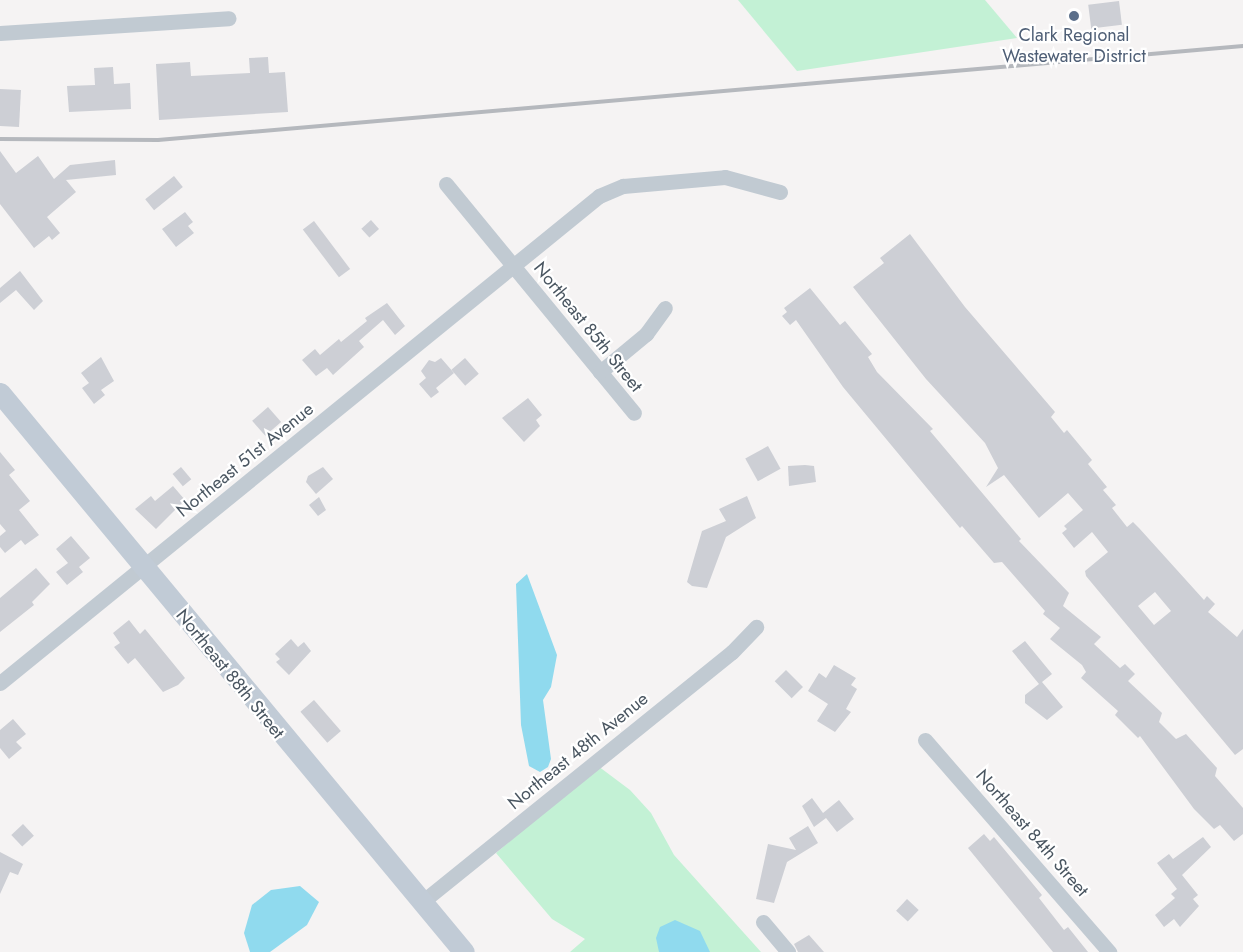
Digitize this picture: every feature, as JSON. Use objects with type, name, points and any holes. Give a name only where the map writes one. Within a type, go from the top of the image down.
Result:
[{"type":"main road","name":"Northeast 88th Street","points":[[0,393],[464,952]]},
{"type":"street","points":[[0,33],[229,18]]},
{"type":"street","name":"Northeast 51st Avenue","points":[[0,683],[599,196],[614,188],[725,177],[780,192]]},
{"type":"street","name":"Northeast 85th Street","points":[[446,184],[634,413]]},
{"type":"street","points":[[600,372],[646,334],[665,308]]},
{"type":"street","name":"Northeast 48th Avenue","points":[[422,902],[732,652],[756,627]]},
{"type":"street","name":"Northeast 84th Street","points":[[926,740],[1109,952]]},
{"type":"street","points":[[763,922],[788,952]]},
{"type":"green space","points":[[738,0],[985,0],[1017,38],[797,71]]},
{"type":"green space","points":[[598,766],[630,790],[651,813],[674,855],[761,952],[570,952],[585,939],[552,919],[496,853]]},
{"type":"water","points":[[527,574],[557,655],[551,687],[543,700],[551,759],[548,767],[540,772],[529,766],[521,725],[516,584]]},
{"type":"water","points":[[300,886],[319,902],[307,925],[270,952],[250,952],[244,933],[252,905],[271,890]]},
{"type":"water","points":[[675,920],[700,931],[710,952],[659,952],[656,938],[660,927]]},
{"type":"building","points":[[1119,1],[1122,25],[1091,29],[1088,5]]},
{"type":"building","points":[[268,57],[269,73],[285,72],[288,112],[159,120],[156,64],[190,62],[191,76],[250,73],[249,58]]},
{"type":"building","points":[[113,67],[114,84],[130,83],[131,109],[69,112],[67,86],[95,85],[94,68]]},
{"type":"building","points":[[0,89],[21,90],[19,127],[0,126]]},
{"type":"building","points":[[0,151],[16,173],[38,156],[54,179],[70,165],[115,160],[116,175],[66,180],[76,192],[47,217],[60,233],[52,240],[49,236],[34,248],[0,204]]},
{"type":"building","points":[[174,176],[183,187],[154,210],[145,199]]},
{"type":"building","points":[[185,212],[193,222],[188,226],[194,233],[176,247],[162,229]]},
{"type":"building","points":[[371,220],[379,229],[369,238],[361,229]]},
{"type":"building","points":[[314,221],[350,269],[339,277],[303,229]]},
{"type":"building","points":[[910,234],[965,307],[1055,412],[1051,417],[1064,433],[1067,430],[1092,460],[1088,464],[1107,487],[1103,490],[1116,505],[1112,508],[1127,527],[1133,522],[1204,600],[1207,596],[1215,604],[1208,612],[1237,637],[1243,629],[1243,749],[1235,755],[1086,576],[1085,571],[1108,552],[1092,532],[1074,548],[1062,533],[1067,529],[1064,526],[1083,510],[1068,493],[1039,518],[1004,475],[986,487],[998,468],[985,443],[926,379],[853,287],[884,263],[880,258]],"holes":[[[1155,592],[1171,611],[1154,625],[1138,606]]]},
{"type":"building","points":[[20,271],[43,301],[34,310],[16,290],[0,303],[0,288]]},
{"type":"building","points":[[810,288],[840,325],[845,321],[872,354],[868,357],[877,372],[933,429],[930,431],[1021,539],[1019,541],[1069,593],[1063,606],[1101,637],[1094,644],[1120,668],[1125,664],[1135,674],[1128,681],[1162,713],[1159,722],[1176,739],[1186,734],[1217,768],[1215,776],[1243,808],[1243,834],[1234,841],[1220,825],[1214,829],[1194,809],[1140,736],[1138,738],[1115,715],[1118,711],[1081,678],[1086,672],[1082,665],[1050,639],[1060,628],[1043,614],[1045,611],[1002,562],[994,563],[962,526],[960,528],[843,387],[796,320],[790,325],[782,316],[787,312],[784,308]]},
{"type":"building","points":[[387,303],[405,326],[395,335],[383,320],[359,341],[364,347],[333,375],[327,368],[316,376],[302,360],[315,349],[320,355],[339,339],[341,342],[367,321],[365,318]]},
{"type":"building","points":[[101,357],[114,381],[101,390],[105,395],[94,404],[82,388],[89,383],[81,373]]},
{"type":"building","points":[[441,358],[454,373],[436,388],[439,392],[431,398],[419,384],[426,378],[421,371],[429,360],[435,362]]},
{"type":"building","points":[[465,358],[479,374],[465,386],[451,370]]},
{"type":"building","points":[[528,398],[542,415],[536,420],[540,426],[524,442],[502,418]]},
{"type":"building","points":[[268,407],[281,422],[265,436],[252,421]]},
{"type":"building","points":[[768,446],[781,469],[758,481],[745,459]]},
{"type":"building","points":[[0,452],[15,470],[9,475],[30,501],[19,510],[39,535],[25,545],[21,540],[5,553],[0,547],[0,536],[6,531],[0,524]]},
{"type":"building","points":[[788,466],[814,466],[816,482],[789,486]]},
{"type":"building","points":[[181,467],[191,479],[183,486],[173,474]]},
{"type":"building","points":[[323,467],[333,479],[316,494],[306,482],[308,476]]},
{"type":"building","points":[[173,486],[185,500],[156,529],[135,509],[151,496],[155,501]]},
{"type":"building","points":[[747,496],[756,518],[726,537],[707,588],[692,586],[687,582],[702,531],[726,521],[719,509]]},
{"type":"building","points":[[319,497],[326,510],[318,516],[309,505]]},
{"type":"building","points":[[71,536],[90,558],[79,567],[83,572],[67,585],[56,572],[68,563],[56,549]]},
{"type":"building","points":[[36,568],[50,584],[32,602],[34,605],[0,632],[0,598]]},
{"type":"building","points":[[129,620],[140,634],[145,629],[185,678],[178,685],[163,692],[135,658],[128,664],[114,647],[120,643],[113,633]]},
{"type":"building","points":[[291,639],[298,647],[304,642],[311,651],[289,675],[276,662],[280,659],[275,654]]},
{"type":"building","points":[[1025,641],[1052,674],[1042,682],[1063,707],[1047,720],[1025,703],[1025,695],[1039,684],[1012,651]]},
{"type":"building","points":[[834,665],[856,678],[851,685],[857,689],[846,709],[851,712],[835,732],[817,721],[828,704],[808,691],[819,673],[826,678]]},
{"type":"building","points":[[786,670],[803,687],[792,698],[775,681]]},
{"type":"building","points":[[314,700],[341,731],[327,743],[300,712]]},
{"type":"building","points":[[13,719],[26,734],[16,742],[22,748],[9,759],[0,748],[0,730]]},
{"type":"building","points":[[812,798],[823,813],[839,800],[854,819],[837,832],[826,818],[814,827],[802,806]]},
{"type":"building","points":[[23,824],[34,836],[22,847],[11,835]]},
{"type":"building","points":[[808,826],[818,843],[787,862],[774,903],[756,899],[768,844],[796,850],[789,838]]},
{"type":"building","points":[[984,834],[990,841],[994,837],[1042,895],[1039,898],[1064,930],[1068,927],[1088,952],[1053,952],[968,848]]},
{"type":"building","points":[[1203,837],[1211,847],[1182,875],[1198,895],[1193,899],[1199,906],[1180,927],[1174,919],[1164,927],[1155,915],[1175,898],[1171,894],[1177,889],[1157,863],[1169,854],[1173,859]]},
{"type":"building","points":[[0,852],[23,864],[18,875],[10,872],[0,894]]},
{"type":"building","points":[[907,899],[919,910],[908,922],[896,911]]},
{"type":"building","points":[[809,935],[824,952],[798,952],[794,944]]},
{"type":"railway","points":[[0,139],[158,140],[1243,46]]},
{"type":"place","name":"Clark Regional Wastewater District","points":[[1074,16]]}]
